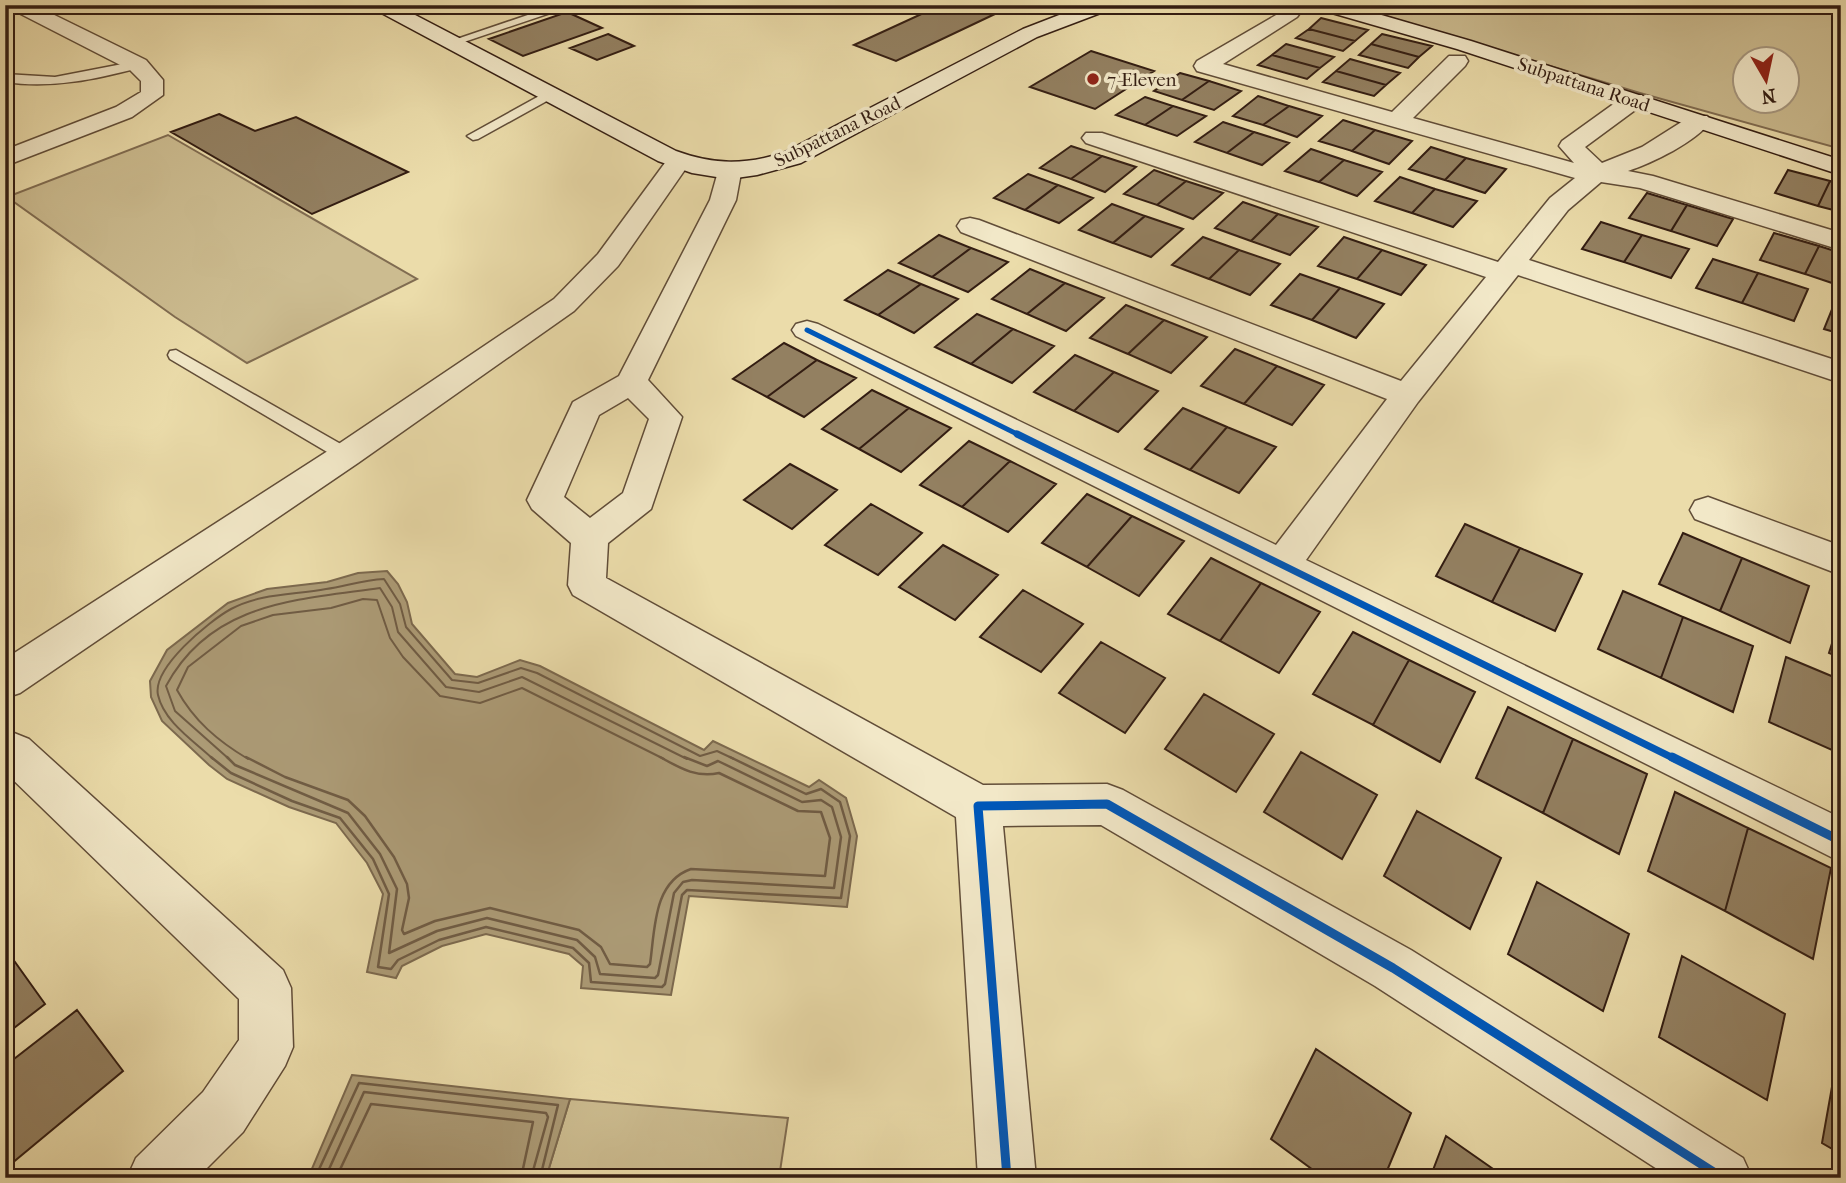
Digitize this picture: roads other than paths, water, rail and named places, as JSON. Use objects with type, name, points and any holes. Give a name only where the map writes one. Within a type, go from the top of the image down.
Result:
[{"type":"street","points":[[5,159],[124,111],[152,95],[152,80],[138,65],[18,5]]},
{"type":"street","name":"Subpattana Road","points":[[381,5],[679,161],[695,168],[728,173],[760,168],[792,158],[1030,33],[1104,5]]},
{"type":"street","name":"Subpattana Road","points":[[1325,5],[1464,45],[1841,168]]},
{"type":"street","points":[[1290,13],[1205,65],[1561,168],[1644,181],[1841,242]]},
{"type":"street","points":[[1397,121],[1457,61]]},
{"type":"street","points":[[1597,172],[1571,146],[1634,100]]},
{"type":"street","points":[[1282,565],[1406,395],[1559,205],[1597,172],[1630,164],[1662,148],[1699,121]]},
{"type":"street","points":[[1094,138],[1841,373]]},
{"type":"street","points":[[5,681],[346,455],[564,305],[608,260],[679,161]]},
{"type":"street","points":[[590,538],[545,500],[585,409],[631,382],[704,242],[723,200],[728,173]]},
{"type":"street","points":[[970,226],[1406,395]]},
{"type":"street","points":[[807,330],[1841,841]]},
{"type":"street","points":[[631,382],[666,417],[638,499],[590,538],[587,585],[978,806],[1107,804],[1393,968],[1723,1178]]},
{"type":"street","points":[[1708,510],[1841,561]]},
{"type":"street","points":[[14,752],[265,988],[266,1047],[223,1112],[156,1178]]},
{"type":"street","points":[[978,806],[1007,1178]]},
{"type":"lane","points":[[454,42],[569,5]]},
{"type":"lane","points":[[5,78],[28,83],[79,78],[138,65]]},
{"type":"lane","points":[[472,136],[550,94]]},
{"type":"lane","points":[[176,355],[346,455]]},
{"type":"water","points":[[387,571],[398,584],[407,602],[412,624],[455,674],[477,677],[520,660],[540,666],[704,750],[713,741],[809,787],[819,780],[846,798],[857,836],[847,907],[689,896],[671,995],[581,988],[583,966],[569,954],[486,934],[442,946],[402,966],[396,978],[367,972],[383,894],[367,863],[336,823],[289,807],[227,779],[209,765],[162,721],[151,697],[150,681],[167,650],[228,603],[267,589],[327,582],[358,573]]},
{"type":"water","points":[[352,1075],[570,1099],[546,1178],[308,1178]]},
{"type":"place","name":"7-Eleven","points":[[1093,79]]}]
